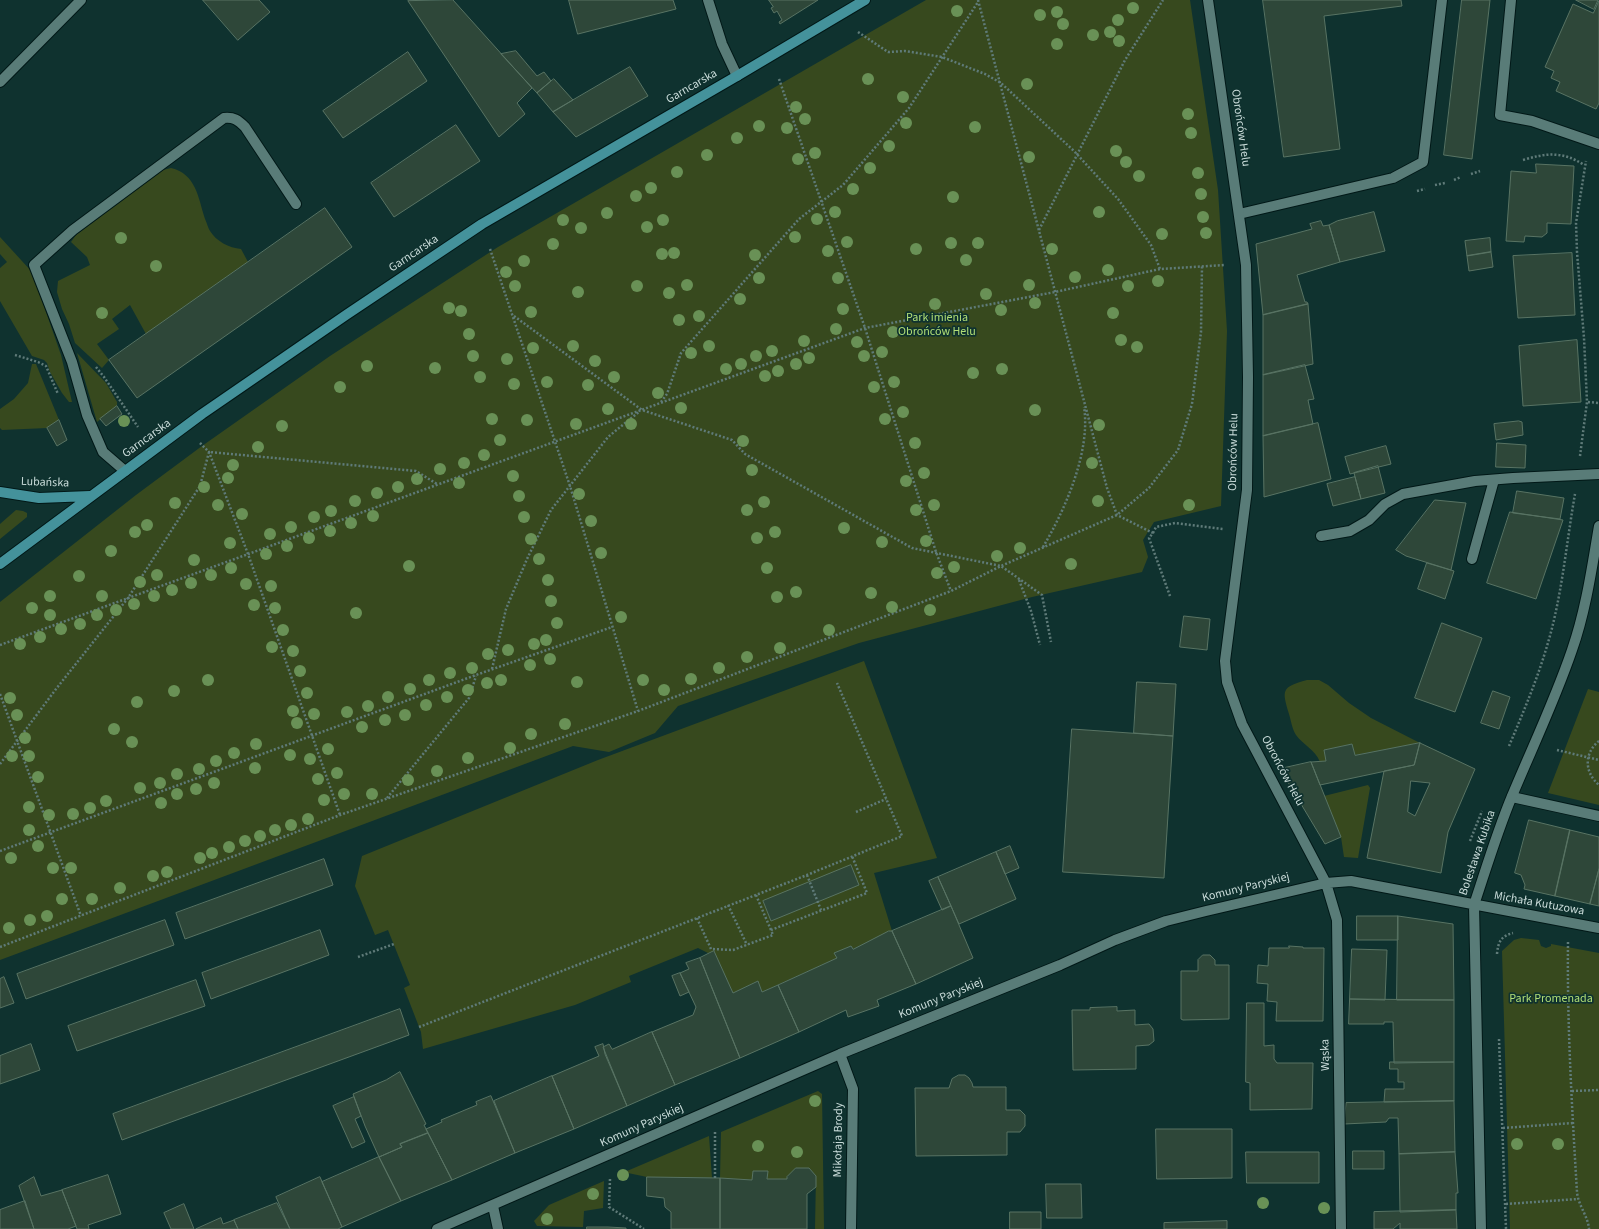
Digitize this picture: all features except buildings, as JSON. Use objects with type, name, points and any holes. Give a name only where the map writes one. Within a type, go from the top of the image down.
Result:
[{"type":"street","points":[[0,82],[81,0]]},
{"type":"street","points":[[708,0],[722,44],[738,76]]},
{"type":"street","name":"Garncarska","points":[[0,564],[202,414],[346,315],[477,228],[865,0]]},
{"type":"street","name":"Obrońców Helu","points":[[1208,0],[1246,265],[1248,377],[1247,490],[1225,661],[1227,682],[1242,724],[1326,883]]},
{"type":"street","points":[[1239,214],[1393,178],[1423,162],[1442,0]]},
{"type":"street","points":[[1511,0],[1500,115],[1532,121],[1599,144]]},
{"type":"street","points":[[125,471],[103,452],[87,415],[72,362],[34,264],[73,230],[224,118],[231,117],[238,120],[245,127],[296,204]]},
{"type":"street","points":[[1321,536],[1350,531],[1368,520],[1385,504],[1403,494],[1476,481],[1599,474]]},
{"type":"street","points":[[1472,559],[1494,480]]},
{"type":"street","name":"Lubańska","points":[[0,492],[39,498],[90,496]]},
{"type":"street","name":"Bolesława Kubika","points":[[1481,1229],[1474,905],[1489,858],[1512,796],[1535,744],[1572,649],[1583,610],[1599,526]]},
{"type":"street","points":[[1512,796],[1599,816]]},
{"type":"street","name":"Komuny Paryskiej","points":[[437,1229],[493,1206],[840,1054],[1060,965],[1115,940],[1166,921],[1284,892],[1326,883],[1351,881],[1474,905]]},
{"type":"street","name":"Wąska","points":[[1326,883],[1337,920],[1341,1229]]},
{"type":"street","name":"Michała Kutuzowa","points":[[1474,905],[1599,928]]},
{"type":"street","name":"Mikołaja Brody","points":[[840,1054],[852,1089],[851,1229]]},
{"type":"street","points":[[493,1206],[498,1229]]},
{"type":"path","points":[[1039,230],[1125,60],[1163,0]]},
{"type":"path","points":[[661,403],[667,394],[680,353],[799,219],[843,185],[909,108],[978,1]]},
{"type":"path","points":[[978,1],[1001,83],[1107,488],[1117,514],[1153,532]]},
{"type":"path","points":[[858,32],[888,52],[905,51],[942,57],[984,74],[1001,83],[1078,155],[1118,199],[1151,245],[1160,269]]},
{"type":"path","points":[[779,79],[865,328],[936,552],[951,591]]},
{"type":"path","points":[[1523,160],[1540,155],[1554,154],[1574,159],[1584,165]]},
{"type":"path","points":[[1471,174],[1480,171]]},
{"type":"path","points":[[1454,180],[1461,177]]},
{"type":"path","points":[[1435,185],[1445,183]]},
{"type":"path","points":[[1417,191],[1425,189]]},
{"type":"path","points":[[490,249],[514,316],[570,486],[638,711]]},
{"type":"path","points":[[0,645],[865,328],[1055,292],[1160,269],[1229,265]]},
{"type":"path","points":[[0,947],[340,815],[638,711],[951,591],[1001,566],[1117,514],[1149,488],[1178,450],[1192,404],[1201,332],[1202,266]]},
{"type":"path","points":[[514,316],[642,410],[732,440],[745,454],[912,548],[1001,566],[1042,595],[1051,642]]},
{"type":"path","points":[[15,356],[38,362],[46,366],[59,395]]},
{"type":"path","points":[[95,366],[104,376],[138,427]]},
{"type":"path","points":[[1043,548],[1056,526],[1067,499],[1080,458],[1086,419],[1081,392]]},
{"type":"path","points":[[1588,402],[1599,403]]},
{"type":"path","points":[[492,669],[506,608],[527,559],[551,510],[608,437],[642,410]]},
{"type":"path","points":[[200,443],[209,452],[248,554],[340,815]]},
{"type":"path","points":[[209,452],[416,471],[437,485]]},
{"type":"path","points":[[0,764],[56,689],[128,598],[200,486],[209,452]]},
{"type":"path","points":[[1170,596],[1149,538],[1156,528],[1175,523],[1226,529]]},
{"type":"path","points":[[1019,579],[1031,611],[1040,645]]},
{"type":"path","points":[[0,851],[492,669],[612,627]]},
{"type":"path","points":[[386,799],[468,698],[476,675]]},
{"type":"path","points":[[419,1027],[807,875],[902,836],[837,683]]},
{"type":"path","points":[[0,694],[81,916]]},
{"type":"path","points":[[1599,741],[1592,748],[1587,765],[1589,773],[1599,785]]},
{"type":"path","points":[[1557,750],[1599,760]]},
{"type":"path","points":[[856,812],[886,799]]},
{"type":"path","points":[[771,930],[867,893],[852,856]]},
{"type":"path","points":[[807,875],[821,910]]},
{"type":"path","points":[[698,918],[711,949],[734,950],[773,935],[756,895]]},
{"type":"path","points":[[728,905],[747,945]]},
{"type":"path","points":[[1496,956],[1498,943],[1507,935],[1517,932]]},
{"type":"path","points":[[1561,939],[1568,941],[1568,987],[1573,1123],[1578,1199],[1589,1224],[1589,1229]]},
{"type":"path","points":[[358,957],[394,944]]},
{"type":"path","points":[[1499,1033],[1506,1229]]},
{"type":"path","points":[[1572,1091],[1599,1090]]},
{"type":"path","points":[[1503,1128],[1573,1123]]},
{"type":"path","points":[[714,1178],[715,1130]]},
{"type":"path","points":[[610,1179],[609,1206],[644,1229]]},
{"type":"path","points":[[1506,1204],[1578,1199]]},
{"type":"green space","name":"Park imienia Obrońców Helu","points":[[926,0],[1190,0],[1218,190],[1227,331],[1221,506],[1154,522],[1143,540],[1148,557],[1142,572],[1032,597],[859,643],[678,706],[655,733],[609,752],[573,746],[0,960],[0,602],[136,495],[202,446],[330,356],[498,247]]},
{"type":"green space","points":[[171,168],[186,175],[191,181],[198,195],[205,219],[213,235],[223,243],[241,249],[248,262],[146,334],[130,305],[112,319],[119,329],[97,344],[109,360],[102,368],[75,343],[57,292],[58,281],[90,265],[87,257],[71,242],[76,235],[163,170]]},
{"type":"green space","points":[[0,237],[32,272],[61,355],[72,402],[69,402],[62,393],[50,372],[47,363],[44,360],[32,356],[0,301],[0,268],[7,262],[0,254]]},
{"type":"green space","points":[[77,353],[106,383],[117,402],[117,406],[97,422]]},
{"type":"green space","points":[[32,364],[36,364],[59,420],[47,428],[2,430],[0,428],[0,409],[14,399],[28,383]]},
{"type":"green space","points":[[16,510],[27,513],[27,517],[0,539],[0,524]]},
{"type":"green space","points":[[864,661],[937,858],[874,873],[892,931],[853,949],[851,946],[835,953],[837,958],[762,992],[758,981],[733,993],[714,952],[708,953],[698,948],[629,976],[631,982],[575,1005],[423,1049],[421,1032],[404,988],[410,985],[388,930],[375,935],[355,886],[362,856],[598,760]]},
{"type":"green space","points":[[1319,680],[1328,685],[1349,703],[1371,718],[1420,743],[1355,755],[1352,744],[1324,750],[1326,761],[1320,762],[1312,750],[1295,733],[1285,700],[1286,691],[1288,688],[1298,682]]},
{"type":"green space","points":[[1588,689],[1599,692],[1599,805],[1548,793]]},
{"type":"green space","points":[[1368,785],[1370,788],[1358,858],[1344,857],[1341,837],[1324,796]]},
{"type":"green space","name":"Park Promenada","points":[[1521,938],[1539,940],[1541,946],[1546,948],[1551,946],[1551,944],[1599,953],[1599,1229],[1510,1229],[1502,951],[1514,940]]},
{"type":"green space","points":[[818,1091],[822,1094],[824,1229],[815,1229],[816,1176],[809,1168],[796,1168],[787,1177],[787,1179],[767,1179],[768,1172],[752,1180],[720,1178],[721,1132]]},
{"type":"green space","points":[[709,1136],[712,1178],[647,1177],[628,1173],[627,1171]]},
{"type":"green space","points":[[604,1181],[603,1208],[584,1211],[583,1227],[537,1226],[534,1221],[549,1205]]}]
